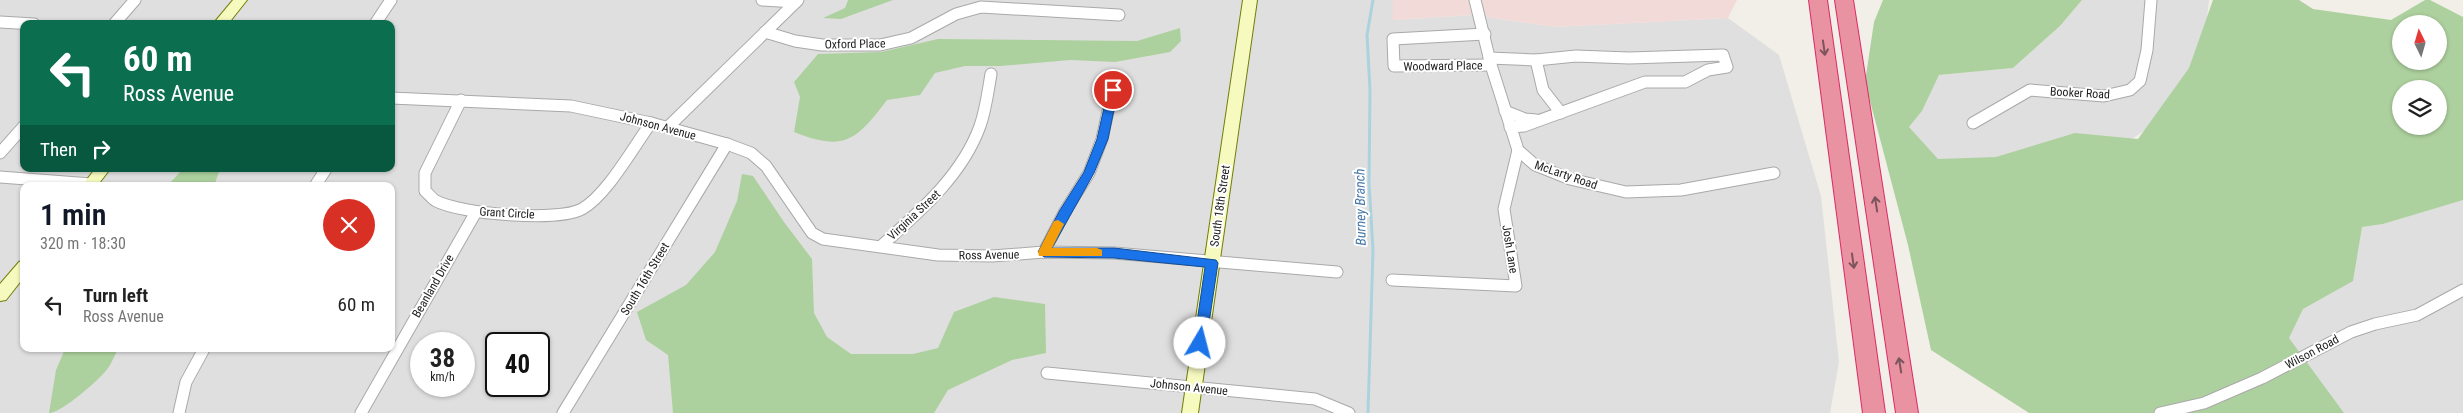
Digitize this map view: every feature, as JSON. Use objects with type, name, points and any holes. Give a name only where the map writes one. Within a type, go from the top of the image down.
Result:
[{"type":"highway","points":[[1844,0],[1907,413]]},
{"type":"highway","points":[[1855,64],[1854,19],[1857,0]]},
{"type":"highway","points":[[1817,6],[1874,413]]},
{"type":"street","points":[[118,20],[135,0]]},
{"type":"street","points":[[223,20],[240,0]]},
{"type":"street","points":[[378,20],[391,0]]},
{"type":"street","points":[[762,0],[797,1]]},
{"type":"street","name":"South 18th Street","points":[[1190,413],[1250,0]]},
{"type":"street","name":"McLarty Road","points":[[1475,0],[1485,34],[1490,62],[1518,150],[1536,168],[1594,186],[1624,192],[1728,183],[1774,173]]},
{"type":"street","name":"Booker Road","points":[[1973,123],[2030,90],[2104,96],[2120,94],[2130,90],[2140,82],[2148,50],[2151,0]]},
{"type":"street","points":[[668,127],[797,1]]},
{"type":"street","name":"Oxford Place","points":[[765,32],[795,41],[822,45],[880,45],[911,38],[956,14],[981,7],[1119,15]]},
{"type":"street","points":[[0,22],[20,23]]},
{"type":"street","name":"Woodward Place","points":[[1485,34],[1393,40],[1394,66],[1490,62]]},
{"type":"street","points":[[1490,62],[1576,56],[1629,58],[1723,55],[1727,67],[1708,70],[1685,82],[1645,82],[1561,113],[1536,120],[1524,126],[1510,127]]},
{"type":"street","points":[[1536,60],[1543,90],[1561,113]]},
{"type":"street","name":"Virginia Street","points":[[881,246],[940,191],[958,166],[977,134],[985,109],[991,74]]},
{"type":"street","points":[[1044,252],[1064,213],[1089,173],[1102,139],[1115,79]]},
{"type":"street","name":"Johnson Avenue","points":[[395,98],[571,106],[668,127],[727,144],[751,153],[766,166],[812,234],[823,240],[881,246]]},
{"type":"street","name":"Grant Circle","points":[[461,100],[428,165],[425,173],[425,191],[436,201],[476,212],[554,215],[581,210],[603,188],[651,123]]},
{"type":"street","points":[[1505,110],[1525,119],[1536,120]]},
{"type":"street","points":[[0,153],[20,130]]},
{"type":"street","name":"South 16th Street","points":[[563,413],[727,144]]},
{"type":"street","name":"Josh Lane","points":[[1392,280],[1516,286],[1504,209],[1518,150]]},
{"type":"street","points":[[92,182],[101,172]]},
{"type":"street","points":[[0,177],[56,182]]},
{"type":"street","name":"Beanland Drive","points":[[361,413],[476,212]]},
{"type":"street","name":"Ross Avenue","points":[[881,246],[938,255],[992,256],[1044,252],[1114,253],[1212,263],[1337,272]]},
{"type":"street","points":[[0,295],[20,271]]},
{"type":"street","name":"Wilson Road","points":[[2160,413],[2204,403],[2262,378],[2351,332],[2374,324],[2417,315],[2463,290]]},
{"type":"street","points":[[179,413],[186,382],[202,352]]},
{"type":"street","name":"Johnson Avenue","points":[[1047,373],[1315,399],[1349,413]]},
{"type":"shaded area","points":[[0,0],[1393,0],[1393,20],[1472,15],[1556,27],[1728,18],[1779,55],[1821,196],[1839,362],[1830,413],[0,413]]},
{"type":"shaded area","points":[[1393,0],[1737,0],[1728,18],[1556,27],[1472,15],[1393,20]]},
{"type":"shaded area","points":[[2082,0],[2209,0],[2203,54],[2161,120],[2099,160],[1929,170],[1909,127],[1922,111],[1939,75],[2013,68],[2060,26]]},
{"type":"shaded area","points":[[2463,199],[2463,413],[2065,413],[2362,227],[2383,224]]},
{"type":"green space","points":[[848,0],[893,0],[841,19],[823,18],[845,8]]},
{"type":"green space","points":[[1883,0],[2082,0],[2060,26],[2013,68],[1939,75],[1922,111],[1909,127],[1938,159],[1996,157],[2075,133],[2138,139],[2189,68],[2213,0],[2299,0],[2313,9],[2392,19],[2392,70],[2448,70],[2448,15],[2400,15],[2425,0],[2430,0],[2463,17],[2463,200],[2383,224],[2362,227],[2353,281],[2303,309],[2289,338],[2344,413],[2029,413],[1931,350],[1908,245],[1865,82],[1874,22]]},
{"type":"green space","points":[[1180,28],[1181,41],[1170,52],[1115,62],[1070,60],[1000,66],[965,66],[935,73],[920,95],[887,100],[866,125],[848,139],[825,141],[794,132],[800,97],[794,82],[818,54],[881,52],[938,39],[1137,41]]},
{"type":"green space","points":[[180,172],[219,172],[215,182],[171,182]]},
{"type":"green space","points":[[742,174],[753,176],[812,259],[814,313],[827,337],[851,354],[913,354],[938,348],[954,312],[994,297],[1045,304],[1046,353],[1012,360],[948,390],[934,413],[673,413],[668,355],[646,340],[637,312],[686,285],[715,252],[737,201]]},
{"type":"green space","points":[[64,352],[116,352],[104,373],[78,397],[54,412],[49,413],[56,370]]},
{"type":"waterway","name":"Burney Branch","points":[[1368,413],[1373,250],[1369,183],[1370,90],[1367,35],[1373,0]]},
{"type":"slow traffic","points":[[1058,224],[1044,252],[1097,253]]},
{"type":"route","points":[[1113,90],[1102,139],[1089,173],[1064,213],[1044,252],[1114,253],[1212,263],[1200,343]]}]
